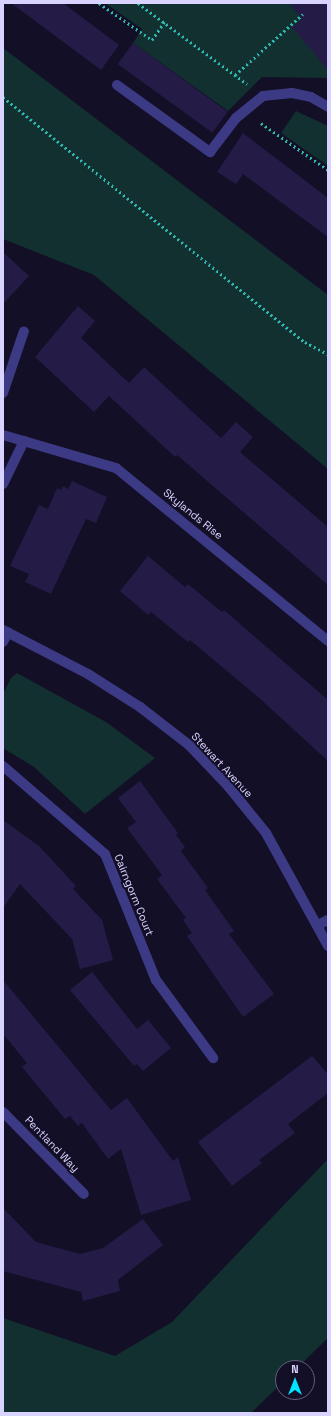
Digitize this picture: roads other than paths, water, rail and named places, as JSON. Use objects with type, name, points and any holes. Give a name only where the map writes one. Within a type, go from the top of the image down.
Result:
[{"type":"street","points":[[117,85],[210,152],[245,111],[263,96],[292,93],[311,97],[328,107]]},
{"type":"street","points":[[3,393],[24,331]]},
{"type":"street","name":"Skylands Rise","points":[[3,435],[100,462],[121,472],[328,641]]},
{"type":"street","points":[[3,484],[24,441]]},
{"type":"street","points":[[3,642],[5,631]]},
{"type":"street","name":"Stewart Avenue","points":[[5,631],[88,674],[140,708],[189,745],[228,786],[266,833],[318,925],[328,946]]},
{"type":"street","name":"Cairngorm Court","points":[[3,766],[104,854],[156,980],[213,1058]]},
{"type":"street","points":[[318,925],[328,920]]},
{"type":"street","name":"Pentland Way","points":[[3,1112],[84,1194]]}]
